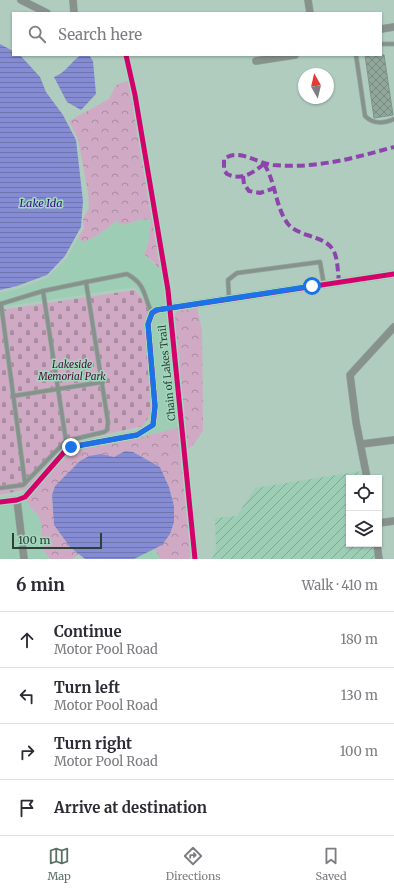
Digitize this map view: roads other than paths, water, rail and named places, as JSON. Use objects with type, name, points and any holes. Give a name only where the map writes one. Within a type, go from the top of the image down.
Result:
[{"type":"street","points":[[21,0],[45,12]]},
{"type":"street","points":[[73,0],[74,12]]},
{"type":"street","points":[[308,0],[310,12]]},
{"type":"street","points":[[382,29],[394,27]]},
{"type":"street","points":[[256,61],[288,56]]},
{"type":"street","points":[[0,502],[17,500],[25,496],[66,450],[71,447],[137,435],[153,425],[155,406],[148,324],[152,313],[169,307],[394,274]]},
{"type":"street","points":[[367,475],[362,444],[356,422],[350,375],[394,327]]},
{"type":"street","points":[[362,444],[394,440]]},
{"type":"street","points":[[17,500],[24,559]]},
{"type":"street","points":[[382,523],[394,521]]},
{"type":"street","points":[[377,547],[379,559]]},
{"type":"lane","points":[[382,44],[394,44]]},
{"type":"lane","points":[[356,56],[365,116],[373,122],[394,119]]},
{"type":"lane","points":[[229,298],[228,280],[233,274],[237,273],[320,262],[324,285]]},
{"type":"lane","points":[[25,483],[0,304],[43,291],[127,274],[136,279],[144,289],[148,306],[152,313]]},
{"type":"lane","points":[[0,488],[23,485],[66,441],[107,430],[102,382],[86,282]]},
{"type":"lane","points":[[43,291],[66,441]]},
{"type":"lane","points":[[13,396],[102,382]]},
{"type":"water","name":"Lake Ida","points":[[0,44],[12,50],[12,56],[21,56],[40,77],[46,92],[63,115],[76,140],[83,201],[81,227],[65,256],[47,275],[17,286],[0,290]]},
{"type":"water","points":[[80,56],[90,56],[93,61],[96,94],[81,110],[67,102],[54,77],[66,70]]},
{"type":"water","points":[[125,451],[133,452],[160,467],[169,487],[174,506],[174,522],[170,534],[162,545],[134,559],[85,559],[70,547],[54,525],[52,495],[55,486],[80,461],[89,456],[101,454],[114,457]]},
{"type":"park label","name":"Lakeside Memorial Park","points":[[72,370]]}]
